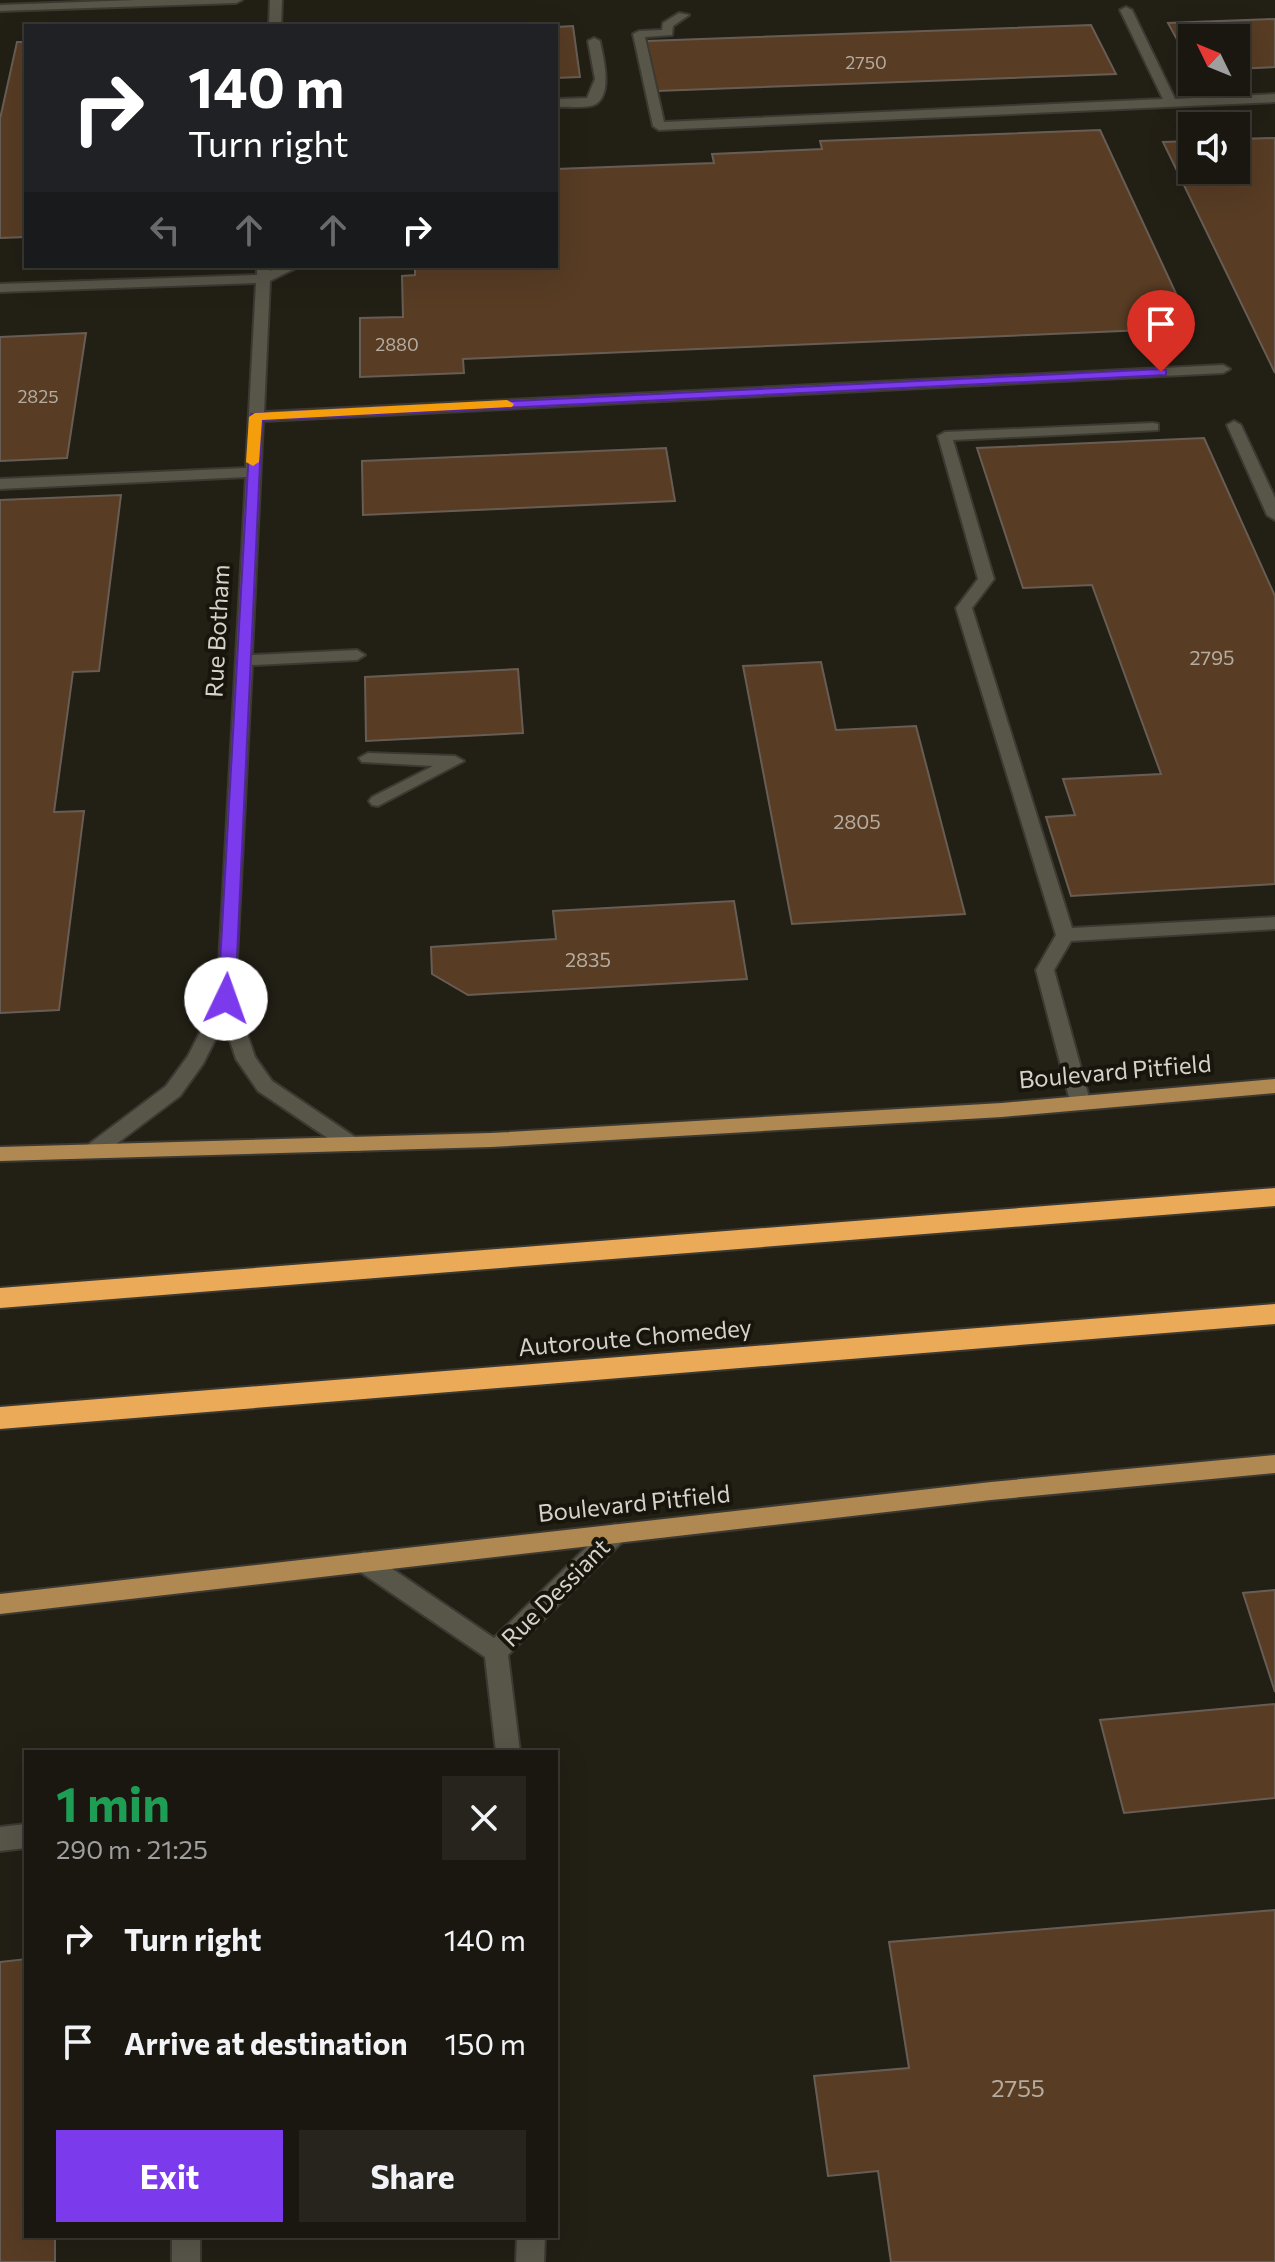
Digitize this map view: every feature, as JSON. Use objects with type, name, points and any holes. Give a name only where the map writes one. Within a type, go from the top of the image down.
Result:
[{"type":"highway","points":[[0,1298],[1275,1197]]},
{"type":"highway","name":"Autoroute Chomedey","points":[[0,1418],[1275,1314]]},
{"type":"main road","name":"Boulevard Pitfield","points":[[0,1154],[354,1146],[1002,1110],[1275,1086]]},
{"type":"main road","name":"Boulevard Pitfield","points":[[0,1604],[991,1491],[1275,1464]]},
{"type":"street","points":[[0,24],[2,8],[236,0]]},
{"type":"street","points":[[275,24],[276,0]]},
{"type":"street","points":[[1126,10],[1171,103]]},
{"type":"street","points":[[683,15],[667,25],[668,33],[639,34],[659,126],[1275,98]]},
{"type":"street","points":[[558,103],[592,101],[601,79],[594,41]]},
{"type":"street","points":[[0,288],[263,272],[283,268]]},
{"type":"street","name":"Rue Botham","points":[[263,272],[226,999],[246,1059],[265,1086],[354,1146]]},
{"type":"street","points":[[255,417],[1223,369]]},
{"type":"street","points":[[1234,425],[1275,515]]},
{"type":"street","points":[[1080,1101],[1045,970],[1065,935],[964,608],[986,579],[945,436],[1153,427]]},
{"type":"street","points":[[0,484],[252,472]]},
{"type":"street","points":[[243,660],[357,655]]},
{"type":"street","points":[[368,758],[455,761],[378,801]]},
{"type":"street","points":[[1065,935],[1275,923]]},
{"type":"street","name":"Rue Botham","points":[[92,1152],[173,1091],[196,1059],[226,999]]},
{"type":"street","name":"Rue Dessiant","points":[[496,1652],[615,1534]]},
{"type":"street","name":"Rue Dessiant","points":[[364,1562],[496,1652],[508,1750]]},
{"type":"street","points":[[0,1839],[24,1836]]},
{"type":"street","points":[[186,2238],[186,2262]]},
{"type":"street","points":[[530,2262],[531,2238]]},
{"type":"building","points":[[1275,19],[1275,67],[1250,68],[1250,24],[1178,24],[1178,41],[1168,23]]},
{"type":"building","points":[[1091,25],[1116,74],[657,91],[647,41]]},
{"type":"building","points":[[573,26],[580,77],[558,78],[558,27]]},
{"type":"building","points":[[17,42],[24,42],[24,237],[0,238],[0,119]]},
{"type":"building","points":[[1100,130],[1192,328],[463,359],[464,373],[360,377],[360,318],[403,317],[402,276],[415,275],[415,268],[558,268],[558,169],[714,163],[712,154],[822,149],[820,141]]},
{"type":"building","points":[[1275,138],[1275,373],[1183,184],[1250,184],[1250,139]]},
{"type":"building","points":[[1178,141],[1178,173],[1163,142]]},
{"type":"building","points":[[86,333],[67,458],[0,461],[0,337]]},
{"type":"building","points":[[1204,438],[1275,596],[1275,884],[1071,896],[1046,817],[1075,815],[1063,779],[1161,774],[1092,585],[1023,588],[977,448]]},
{"type":"building","points":[[666,448],[675,501],[363,515],[362,461]]},
{"type":"building","points":[[121,495],[99,671],[73,672],[54,812],[84,811],[59,1010],[0,1013],[0,500]]},
{"type":"building","points":[[821,662],[836,730],[916,726],[965,914],[792,924],[743,666]]},
{"type":"building","points":[[518,669],[523,733],[366,741],[365,677]]},
{"type":"building","points":[[734,901],[747,979],[468,995],[432,974],[431,947],[556,939],[553,911]]},
{"type":"building","points":[[1275,1590],[1275,1692],[1243,1593]]},
{"type":"building","points":[[1275,1704],[1275,1798],[1124,1813],[1100,1720]]},
{"type":"building","points":[[1275,1910],[1275,2262],[891,2262],[878,2171],[828,2176],[814,2076],[909,2068],[889,1942]]},
{"type":"building","points":[[24,1959],[24,2238],[55,2238],[55,2262],[0,2262],[0,1962]]},
{"type":"slow traffic","points":[[253,462],[255,417],[507,404]]},
{"type":"route","points":[[226,999],[255,417],[1161,372]]}]
